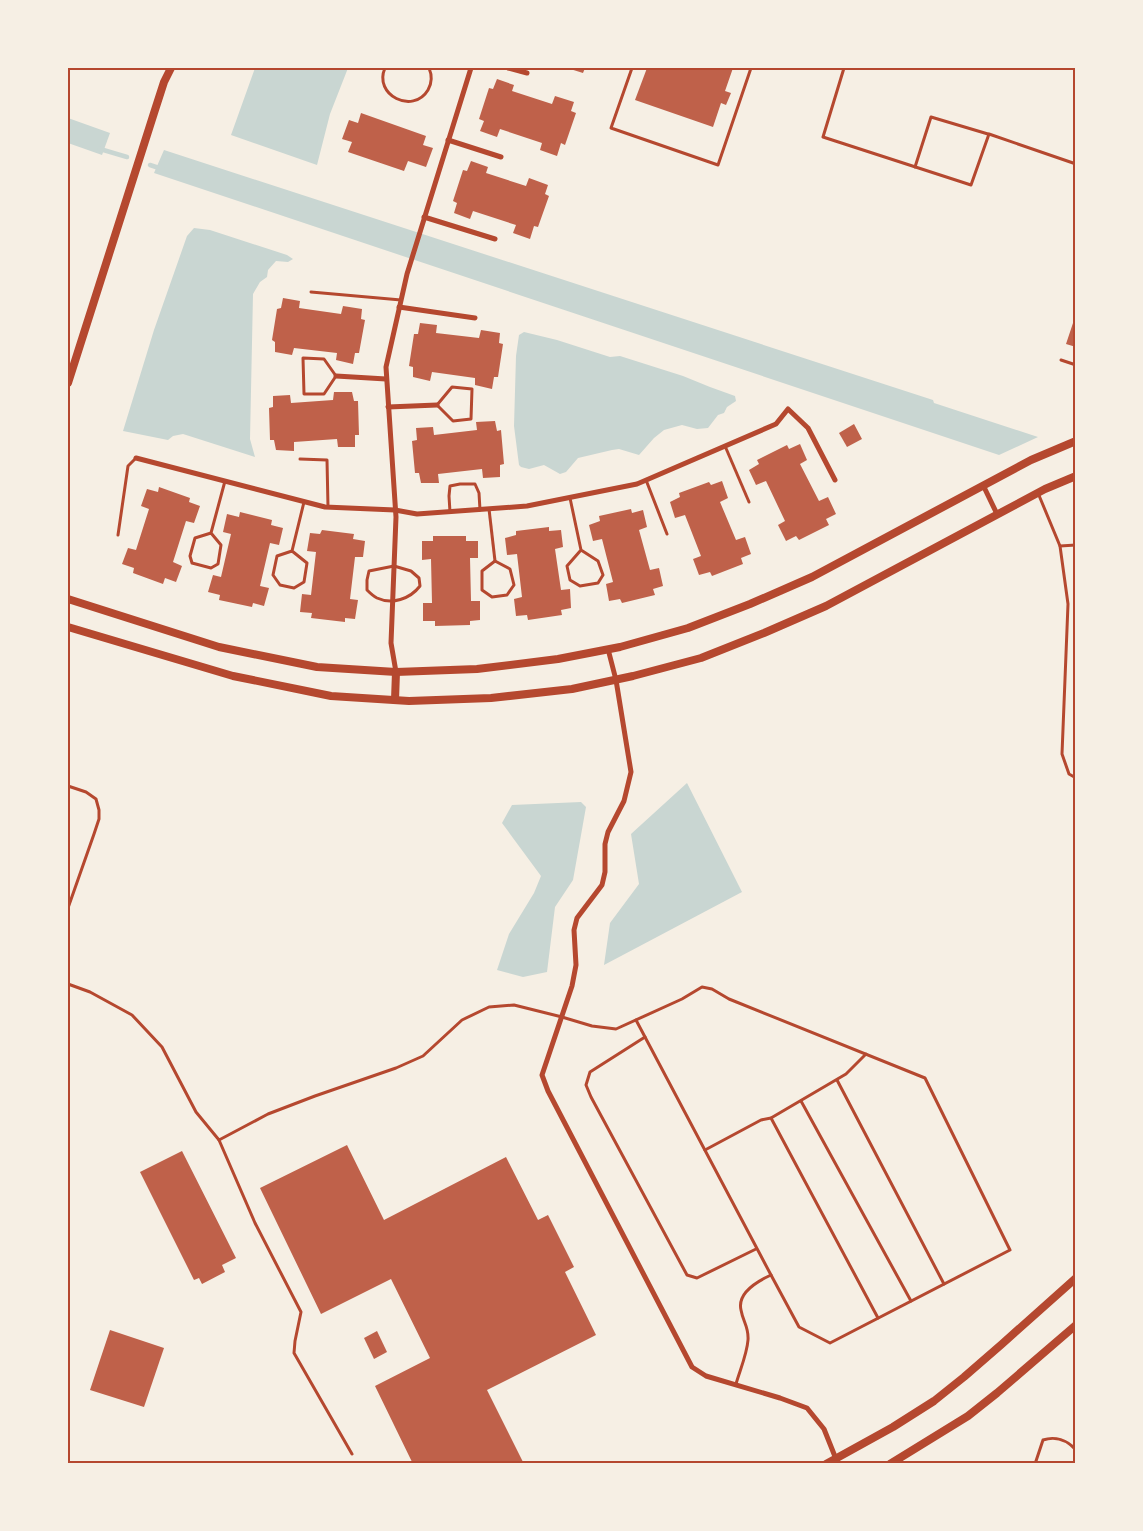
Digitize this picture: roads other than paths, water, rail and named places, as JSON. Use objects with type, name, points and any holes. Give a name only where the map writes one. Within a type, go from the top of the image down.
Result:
[{"type":"street","points":[[68,382],[164,82],[171,68]]},
{"type":"street","points":[[395,700],[396,672],[391,643],[395,510],[386,367],[407,274],[471,68]]},
{"type":"street","points":[[508,68],[527,73]]},
{"type":"street","points":[[448,140],[501,157]]},
{"type":"street","points":[[424,217],[495,239]]},
{"type":"street","points":[[399,307],[475,318]]},
{"type":"street","points":[[336,376],[386,379]]},
{"type":"street","points":[[388,407],[437,405]]},
{"type":"street","points":[[136,458],[328,507],[395,510],[417,514],[480,510],[527,506],[637,484],[776,424],[788,409],[808,428],[835,480]]},
{"type":"street","points":[[68,599],[219,647],[317,667],[396,672],[477,669],[558,659],[608,649],[688,628],[750,604],[812,577],[1031,460],[1076,442]]},
{"type":"street","points":[[68,627],[233,676],[331,696],[409,701],[491,698],[572,689],[616,680],[701,658],[764,633],[826,606],[1038,492],[1076,476]]},
{"type":"street","points":[[983,485],[997,514]]},
{"type":"street","points":[[608,649],[616,680],[631,772],[624,801],[604,844],[605,872],[602,885],[578,918],[574,930],[576,965],[572,986],[542,1075],[548,1091],[692,1367],[706,1376],[807,1408],[824,1429],[837,1461]]},
{"type":"street","points":[[826,1464],[837,1461],[934,1400],[977,1366],[1076,1278]]},
{"type":"street","points":[[890,1464],[968,1416],[1004,1388],[1076,1325]]},
{"type":"lane","points":[[385,68],[382,80],[385,88],[396,100],[404,102],[420,98],[426,93],[432,79],[429,68]]},
{"type":"lane","points":[[632,68],[611,128],[718,165],[751,68]]},
{"type":"lane","points":[[844,68],[823,137],[971,185],[988,134]]},
{"type":"lane","points":[[915,167],[931,117],[1076,164]]},
{"type":"lane","points":[[310,292],[401,300]]},
{"type":"lane","points":[[303,358],[324,359],[336,376],[324,394],[304,394],[303,358]]},
{"type":"lane","points":[[1061,360],[1076,365]]},
{"type":"lane","points":[[452,387],[472,389],[471,419],[453,420],[437,405],[452,387]]},
{"type":"lane","points":[[725,446],[749,502]]},
{"type":"lane","points":[[118,535],[128,466],[136,458]]},
{"type":"lane","points":[[300,459],[327,460],[328,507]]},
{"type":"lane","points":[[646,480],[667,534]]},
{"type":"lane","points":[[211,533],[225,481]]},
{"type":"lane","points":[[450,512],[450,486],[460,484],[475,484],[479,493],[480,510]]},
{"type":"lane","points":[[1038,492],[1060,546],[1068,604],[1062,754],[1069,774],[1076,778]]},
{"type":"lane","points":[[570,498],[581,550],[598,561],[603,575],[598,583],[580,586],[570,580],[567,566],[581,550]]},
{"type":"lane","points":[[292,551],[304,502]]},
{"type":"lane","points":[[489,509],[495,561]]},
{"type":"lane","points":[[211,533],[222,545],[218,564],[211,568],[192,563],[190,556],[196,538],[211,533]]},
{"type":"lane","points":[[1060,546],[1076,545]]},
{"type":"lane","points":[[292,551],[307,563],[304,582],[294,588],[280,585],[273,575],[277,556],[292,551]]},
{"type":"lane","points":[[495,561],[510,569],[514,585],[507,595],[492,597],[482,590],[482,571],[495,561]]},
{"type":"lane","points":[[394,566],[410,571],[419,578],[420,586],[414,594],[393,601],[376,598],[367,590],[366,580],[369,571],[394,566]]},
{"type":"lane","points":[[68,786],[86,792],[96,799],[100,810],[99,819],[68,908]]},
{"type":"lane","points":[[68,984],[90,992],[132,1015],[162,1047],[196,1112],[219,1140],[255,1223],[301,1312],[294,1353],[352,1454]]},
{"type":"lane","points":[[219,1140],[268,1114],[396,1068],[423,1056],[462,1020],[489,1007],[514,1005],[592,1026],[616,1029],[702,987],[712,989],[729,999],[925,1078],[1010,1250],[830,1343],[799,1327],[636,1020]]},
{"type":"lane","points":[[645,1037],[590,1072],[586,1084],[591,1097],[686,1275],[698,1278],[756,1249]]},
{"type":"lane","points":[[705,1150],[802,1101],[846,1074],[866,1054]]},
{"type":"lane","points":[[837,1080],[944,1284]]},
{"type":"lane","points":[[802,1101],[911,1301]]},
{"type":"lane","points":[[771,1118],[878,1318]]},
{"type":"lane","points":[[736,1384],[748,1341],[748,1328],[740,1309],[744,1294],[758,1281],[771,1275]]},
{"type":"lane","points":[[1035,1464],[1043,1440],[1051,1437],[1065,1441],[1076,1450]]},
{"type":"waterway","points":[[100,149],[127,157]]},
{"type":"waterway","points":[[150,165],[162,169]]}]
